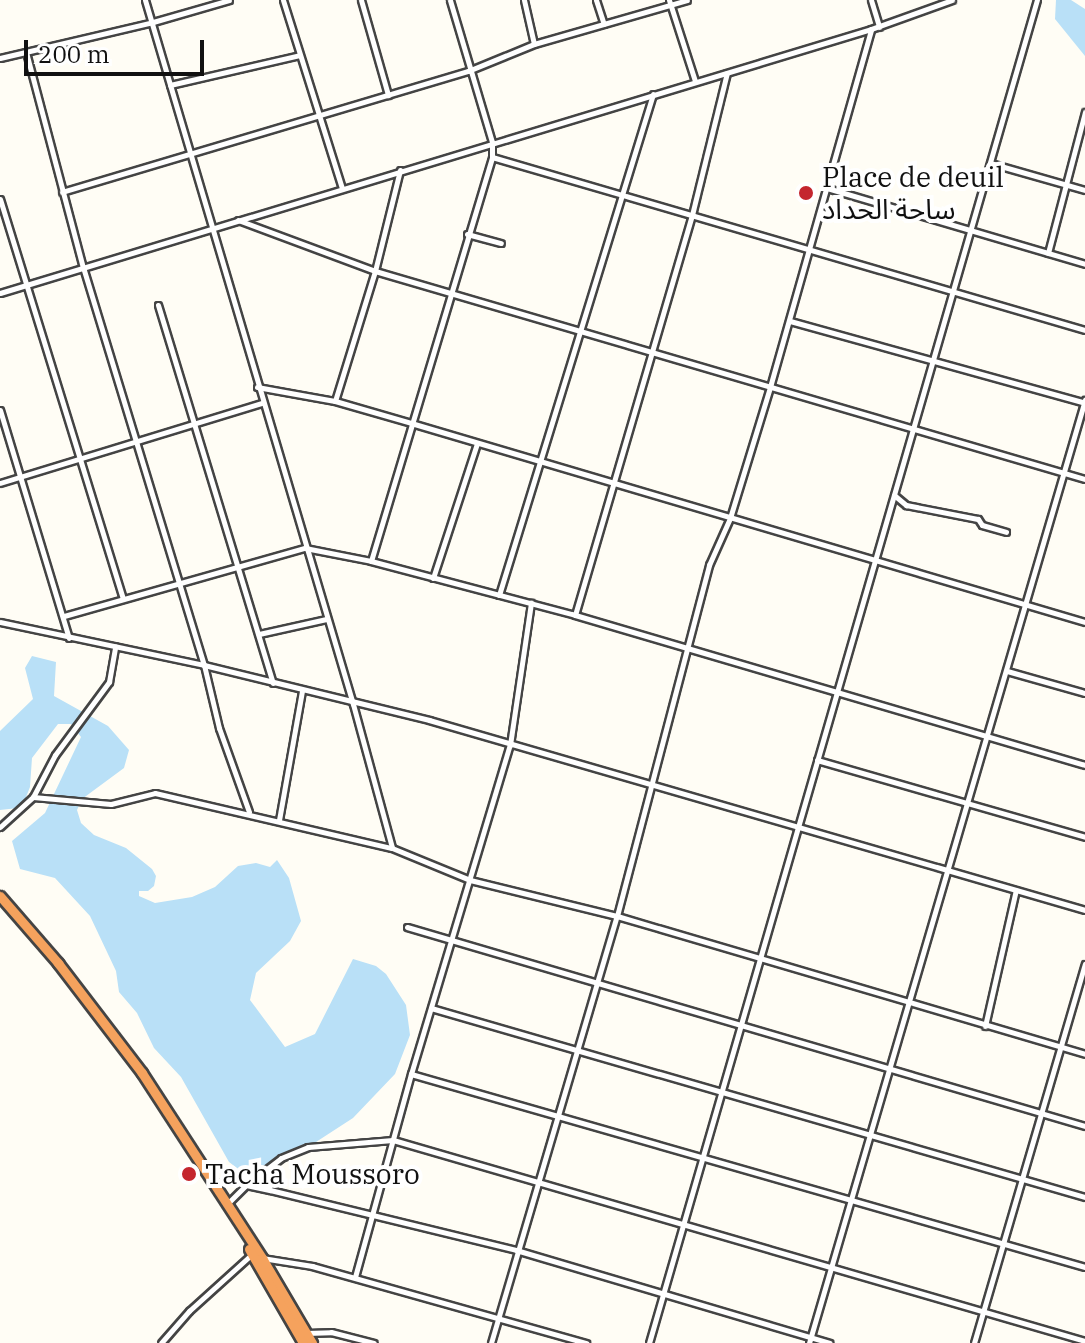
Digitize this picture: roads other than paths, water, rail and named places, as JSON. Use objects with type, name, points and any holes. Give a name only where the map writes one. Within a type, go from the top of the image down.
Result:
[{"type":"highway","points":[[0,896],[109,1027],[227,1204],[304,1338],[312,1343]]},
{"type":"street","points":[[145,0],[188,155],[353,704],[392,848]]},
{"type":"street","points":[[0,58],[153,22],[229,0]]},
{"type":"street","points":[[283,0],[342,188]]},
{"type":"street","points":[[361,0],[388,95]]},
{"type":"street","points":[[371,561],[449,292],[492,157],[492,142],[468,71],[450,0]]},
{"type":"street","points":[[524,0],[534,44]]},
{"type":"street","points":[[596,0],[604,24]]},
{"type":"street","points":[[62,192],[468,71],[534,44],[670,2],[687,0]]},
{"type":"street","points":[[871,0],[879,27]]},
{"type":"street","points":[[0,293],[879,27],[952,0]]},
{"type":"street","points":[[649,1343],[817,760],[839,694],[1037,0]]},
{"type":"street","points":[[670,2],[695,81]]},
{"type":"street","points":[[491,1343],[617,916],[709,565],[730,518],[790,321],[871,29]]},
{"type":"street","points":[[26,52],[83,267],[180,583],[219,728],[249,812]]},
{"type":"street","points":[[170,85],[300,55]]},
{"type":"street","points":[[575,615],[692,215],[727,73]]},
{"type":"street","points":[[499,595],[653,93]]},
{"type":"street","points":[[1048,253],[1085,112]]},
{"type":"street","points":[[492,157],[1085,330]]},
{"type":"street","points":[[990,163],[1085,190]]},
{"type":"street","points":[[335,401],[375,271],[400,170]]},
{"type":"street","points":[[827,188],[1085,264]]},
{"type":"street","points":[[0,199],[123,599]]},
{"type":"street","points":[[237,220],[375,271],[1085,479]]},
{"type":"street","points":[[467,234],[501,243]]},
{"type":"street","points":[[158,305],[273,683]]},
{"type":"street","points":[[790,321],[1085,402],[810,1341]]},
{"type":"street","points":[[257,387],[335,401],[1085,622]]},
{"type":"street","points":[[0,483],[262,403]]},
{"type":"street","points":[[0,410],[69,638]]},
{"type":"street","points":[[433,578],[477,443]]},
{"type":"street","points":[[894,495],[906,505],[978,519],[982,525],[1006,532]]},
{"type":"street","points":[[64,616],[305,548],[371,561],[575,615],[1085,765]]},
{"type":"street","points":[[355,1277],[411,1074],[510,745],[531,603]]},
{"type":"street","points":[[259,634],[326,619]]},
{"type":"street","points":[[0,622],[204,665],[353,704],[429,720],[1085,910]]},
{"type":"street","points":[[0,827],[33,797],[55,755],[112,677],[115,647]]},
{"type":"street","points":[[1007,671],[1085,693]]},
{"type":"street","points":[[279,820],[302,691]]},
{"type":"street","points":[[817,760],[1085,837]]},
{"type":"street","points":[[33,797],[111,804],[155,793],[249,812],[392,848],[470,880],[617,916],[909,1005],[1085,1054]]},
{"type":"street","points":[[985,1026],[1016,890]]},
{"type":"street","points":[[407,927],[1085,1126]]},
{"type":"street","points":[[974,1343],[1085,964]]},
{"type":"street","points":[[431,1008],[1085,1197]]},
{"type":"street","points":[[411,1074],[1085,1267]]},
{"type":"street","points":[[227,1204],[281,1158],[308,1147],[393,1140],[1085,1341]]},
{"type":"street","points":[[246,1185],[516,1250],[810,1341],[829,1343]]},
{"type":"street","points":[[161,1343],[189,1311],[257,1256],[355,1277],[586,1343]]},
{"type":"street","points":[[304,1338],[331,1332],[374,1343]]},
{"type":"water","points":[[1056,0],[1071,0],[1085,9],[1085,56],[1055,19]]},
{"type":"water","points":[[32,656],[56,662],[54,696],[108,726],[129,750],[124,768],[82,799],[77,810],[81,823],[94,835],[126,848],[152,869],[156,876],[154,886],[148,891],[139,891],[139,896],[155,903],[192,897],[215,887],[238,866],[256,863],[270,867],[277,860],[289,878],[301,921],[290,941],[256,973],[250,1000],[285,1047],[315,1034],[353,959],[376,966],[386,974],[406,1005],[410,1035],[395,1074],[353,1118],[316,1142],[263,1166],[241,1171],[229,1162],[181,1077],[154,1048],[137,1013],[119,992],[116,971],[90,916],[55,878],[20,869],[12,841],[45,813],[81,737],[71,724],[58,724],[32,758],[30,787],[24,802],[18,808],[0,810],[0,731],[33,699],[25,668]]},
{"type":"place","name":"Place de deuil ساحة الحداد","points":[[806,193]]},
{"type":"place","name":"Tacha Moussoro","points":[[189,1174]]}]
